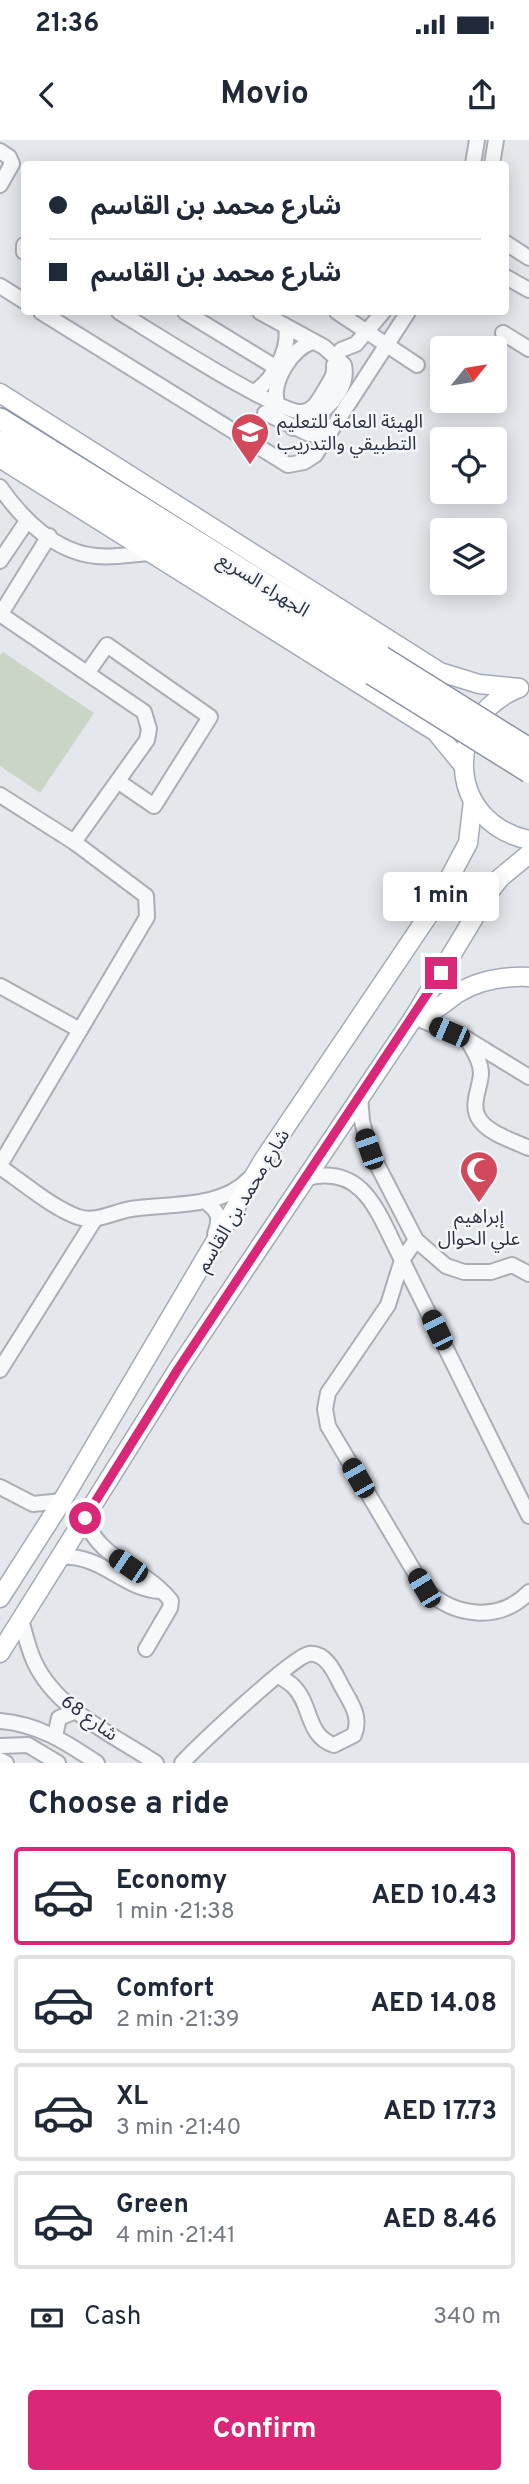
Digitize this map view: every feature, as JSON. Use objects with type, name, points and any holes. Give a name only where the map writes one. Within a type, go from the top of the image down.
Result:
[{"type":"highway","name":"الجهراء السريع","points":[[0,418],[529,749]]},
{"type":"highway","name":"الجهراء السريع","points":[[0,442],[529,772]]},
{"type":"main road","name":"الجهراء السريع","points":[[0,393],[440,672],[479,684],[524,687]]},
{"type":"main road","name":"الجهراء السريع","points":[[0,458],[436,732],[463,765]]},
{"type":"main road","points":[[524,687],[493,701],[474,723],[467,736],[463,765],[473,800],[492,823],[505,832],[529,840]]},
{"type":"main road","name":"شارع محمد بن القاسم","points":[[0,1598],[62,1501],[257,1171],[434,907],[468,843],[473,800]]},
{"type":"main road","name":"شارع محمد بن القاسم","points":[[0,1653],[178,1369],[414,1017],[481,906],[500,878],[529,853]]},
{"type":"main road","points":[[434,907],[466,884],[479,889],[483,897],[481,906]]},
{"type":"main road","points":[[414,1017],[431,1013],[476,985],[505,977],[529,976]]},
{"type":"street","points":[[474,161],[477,140]]},
{"type":"street","points":[[492,161],[496,140]]},
{"type":"street","points":[[0,151],[9,157],[12,164],[0,185]]},
{"type":"street","points":[[509,245],[529,258]]},
{"type":"street","points":[[509,278],[529,290]]},
{"type":"street","points":[[0,286],[21,299]]},
{"type":"street","points":[[46,315],[288,465],[304,462],[315,455],[406,315]]},
{"type":"street","points":[[125,315],[254,391],[294,411],[309,410],[333,377],[334,365]]},
{"type":"street","points":[[190,315],[275,367]]},
{"type":"street","points":[[265,315],[340,359],[344,377],[323,411],[309,422],[293,428]]},
{"type":"street","points":[[342,315],[387,342],[417,365]]},
{"type":"street","points":[[341,350],[356,344],[381,315]]},
{"type":"street","points":[[254,391],[265,383],[286,346],[286,327]]},
{"type":"street","points":[[503,332],[529,349]]},
{"type":"street","points":[[277,403],[278,382],[295,352],[312,341]]},
{"type":"street","points":[[265,413],[309,434],[328,435]]},
{"type":"street","points":[[0,486],[27,521],[86,555],[105,557],[151,553]]},
{"type":"street","points":[[0,561],[27,521]]},
{"type":"street","points":[[49,536],[0,615],[144,712],[149,729],[147,740],[74,842]]},
{"type":"street","points":[[88,672],[107,645],[210,717],[154,806],[119,782]]},
{"type":"street","points":[[0,795],[74,842],[146,897],[148,905],[147,917],[0,1166],[69,1213],[95,1219],[128,1209],[205,1201],[239,1190],[257,1171]]},
{"type":"street","points":[[0,986],[80,1030]]},
{"type":"street","points":[[414,1017],[467,1039],[529,1077]]},
{"type":"street","points":[[467,1039],[479,1060],[481,1073],[475,1106],[478,1118],[489,1129],[529,1148]]},
{"type":"street","points":[[360,1096],[362,1121],[369,1149],[416,1240],[446,1266],[464,1272],[491,1272],[512,1265],[529,1274]]},
{"type":"street","points":[[307,1178],[334,1174],[354,1180],[365,1192],[402,1260],[529,1516]]},
{"type":"street","points":[[205,1201],[217,1211],[220,1219],[210,1251]]},
{"type":"street","points":[[0,1370],[95,1219]]},
{"type":"street","points":[[416,1240],[402,1260],[388,1305],[328,1393],[325,1409],[328,1426],[424,1588],[432,1596],[463,1611],[486,1613],[515,1604],[529,1592]]},
{"type":"street","points":[[0,1486],[33,1504],[62,1501]]},
{"type":"street","points":[[85,1518],[88,1529],[102,1547],[169,1598],[171,1605],[146,1649]]},
{"type":"street","points":[[60,1557],[93,1561],[140,1587],[160,1591]]},
{"type":"street","name":"شارع 68","points":[[21,1620],[34,1661],[51,1688],[76,1711],[156,1763]]},
{"type":"street","points":[[182,1763],[279,1676],[301,1657],[310,1654],[324,1658],[333,1670],[358,1718],[354,1735],[334,1745],[325,1742],[314,1731],[294,1687],[279,1676]]},
{"type":"street","points":[[55,1737],[59,1718],[76,1711]]},
{"type":"street","name":"شارع 68","points":[[0,1721],[25,1723],[55,1737],[97,1763]]},
{"type":"street","points":[[0,1746],[28,1745],[58,1763]]},
{"type":"street","points":[[0,1760],[6,1763]]},
{"type":"green space","points":[[3,652],[94,713],[40,793],[0,766],[0,655]]},
{"type":"place","name":"الهيئة العامة للتعليم التطبيقي والتدريب","points":[[250,466]]},
{"type":"place","name":"إبراهيم علي الحوال","points":[[479,1204]]},
{"type":"route","points":[[85,1518],[178,1369],[441,973]]}]
